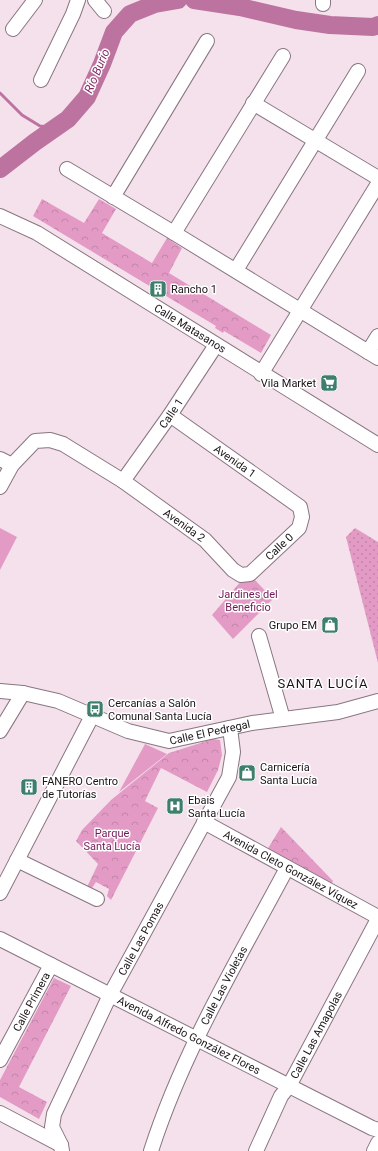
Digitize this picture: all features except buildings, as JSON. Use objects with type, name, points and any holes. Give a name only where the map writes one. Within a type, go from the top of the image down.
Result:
[{"type":"street","points":[[13,29],[35,0]]},
{"type":"street","points":[[42,80],[78,0]]},
{"type":"street","points":[[95,0],[104,11]]},
{"type":"street","points":[[113,197],[207,41]]},
{"type":"street","points":[[174,233],[283,56]]},
{"type":"street","points":[[236,270],[358,71]]},
{"type":"street","points":[[253,103],[378,178]]},
{"type":"street","points":[[67,169],[236,270],[373,355],[378,336]]},
{"type":"street","points":[[261,374],[378,184]]},
{"type":"street","name":"Calle Matasanos","points":[[0,216],[37,233],[261,374],[378,445]]},
{"type":"street","name":"Calle 1","points":[[123,481],[170,415],[216,345]]},
{"type":"street","name":"Avenida 1","points":[[170,415],[300,507]]},
{"type":"street","name":"Avenida 2","points":[[6,462],[35,441],[50,440],[63,444],[123,481],[205,540],[233,570],[241,575]]},
{"type":"street","points":[[0,486],[6,462]]},
{"type":"street","name":"Calle 0","points":[[241,575],[250,574],[299,528],[302,517],[300,507]]},
{"type":"street","points":[[259,636],[284,719]]},
{"type":"street","name":"Calle El Pedregal","points":[[0,691],[23,693],[58,701],[128,731],[170,741],[230,728],[338,712],[378,701]]},
{"type":"street","points":[[0,731],[23,693]]},
{"type":"street","points":[[0,893],[92,716]]},
{"type":"street","name":"Calle Las Pomas","points":[[62,1148],[52,1127],[54,1114],[110,995],[229,777],[233,752],[230,728]]},
{"type":"street","name":"Avenida Cleto González Víquez","points":[[204,822],[378,918]]},
{"type":"street","points":[[17,860],[97,899]]},
{"type":"street","name":"Calle Las Violetas","points":[[151,1151],[163,1114],[196,1039],[287,868]]},
{"type":"street","name":"Calle Las Amapolas","points":[[256,1151],[281,1096],[289,1086],[378,918]]},
{"type":"street","name":"Avenida Alfredo González Flores","points":[[0,940],[378,1130]]},
{"type":"street","name":"Calle Primera","points":[[0,1060],[51,965]]},
{"type":"street","points":[[0,1113],[62,1148]]},
{"type":"street","points":[[374,1151],[378,1143]]},
{"type":"green space","points":[[42,199],[84,223],[99,199],[116,209],[102,233],[152,263],[167,238],[182,248],[169,273],[271,335],[261,353],[224,331],[223,333],[215,328],[216,326],[33,216]]},
{"type":"green space","points":[[0,528],[17,537],[0,570]]},
{"type":"green space","points":[[355,528],[378,542],[378,663],[346,537]]},
{"type":"green space","name":"Jardines del Beneficio","points":[[253,578],[273,599],[233,639],[212,615],[242,580]]},
{"type":"green space","name":"Parque Santa Lucía","points":[[213,739],[220,740],[222,755],[218,770],[207,792],[161,768],[145,801],[158,808],[111,900],[107,896],[109,889],[96,882],[92,888],[87,887],[98,864],[76,841],[82,830],[111,800],[169,753]]},
{"type":"green space","points":[[145,744],[167,754],[119,792]]},
{"type":"green space","points":[[281,827],[333,881],[331,885],[267,850]]},
{"type":"green space","points":[[54,978],[71,986],[19,1087],[47,1102],[39,1119],[0,1097],[0,1080]]},
{"type":"waterway","name":"Río Burío","points":[[0,169],[68,119],[87,97],[114,32],[130,14],[155,4],[178,0]]},
{"type":"waterway","name":"Río Burío","points":[[194,0],[240,7],[296,20],[330,25],[373,27],[378,25]]},
{"type":"waterway","points":[[0,93],[22,115],[40,126],[56,128]]},
{"type":"place","name":"Rancho 1","points":[[158,289]]},
{"type":"place","name":"Vila Market","points":[[329,383]]},
{"type":"place","name":"Grupo EM","points":[[330,625]]},
{"type":"place","name":"Cercanías a Salón Comunal Santa Lucía","points":[[95,709]]},
{"type":"place","name":"Carnicería Santa Lucía","points":[[247,773]]},
{"type":"place","name":"FANERO Centro de Tutorías","points":[[29,787]]},
{"type":"place","name":"Ebais Santa Lucía","points":[[175,806]]},
{"type":"district","name":"SANTA LUCÍA","points":[[323,683]]}]
